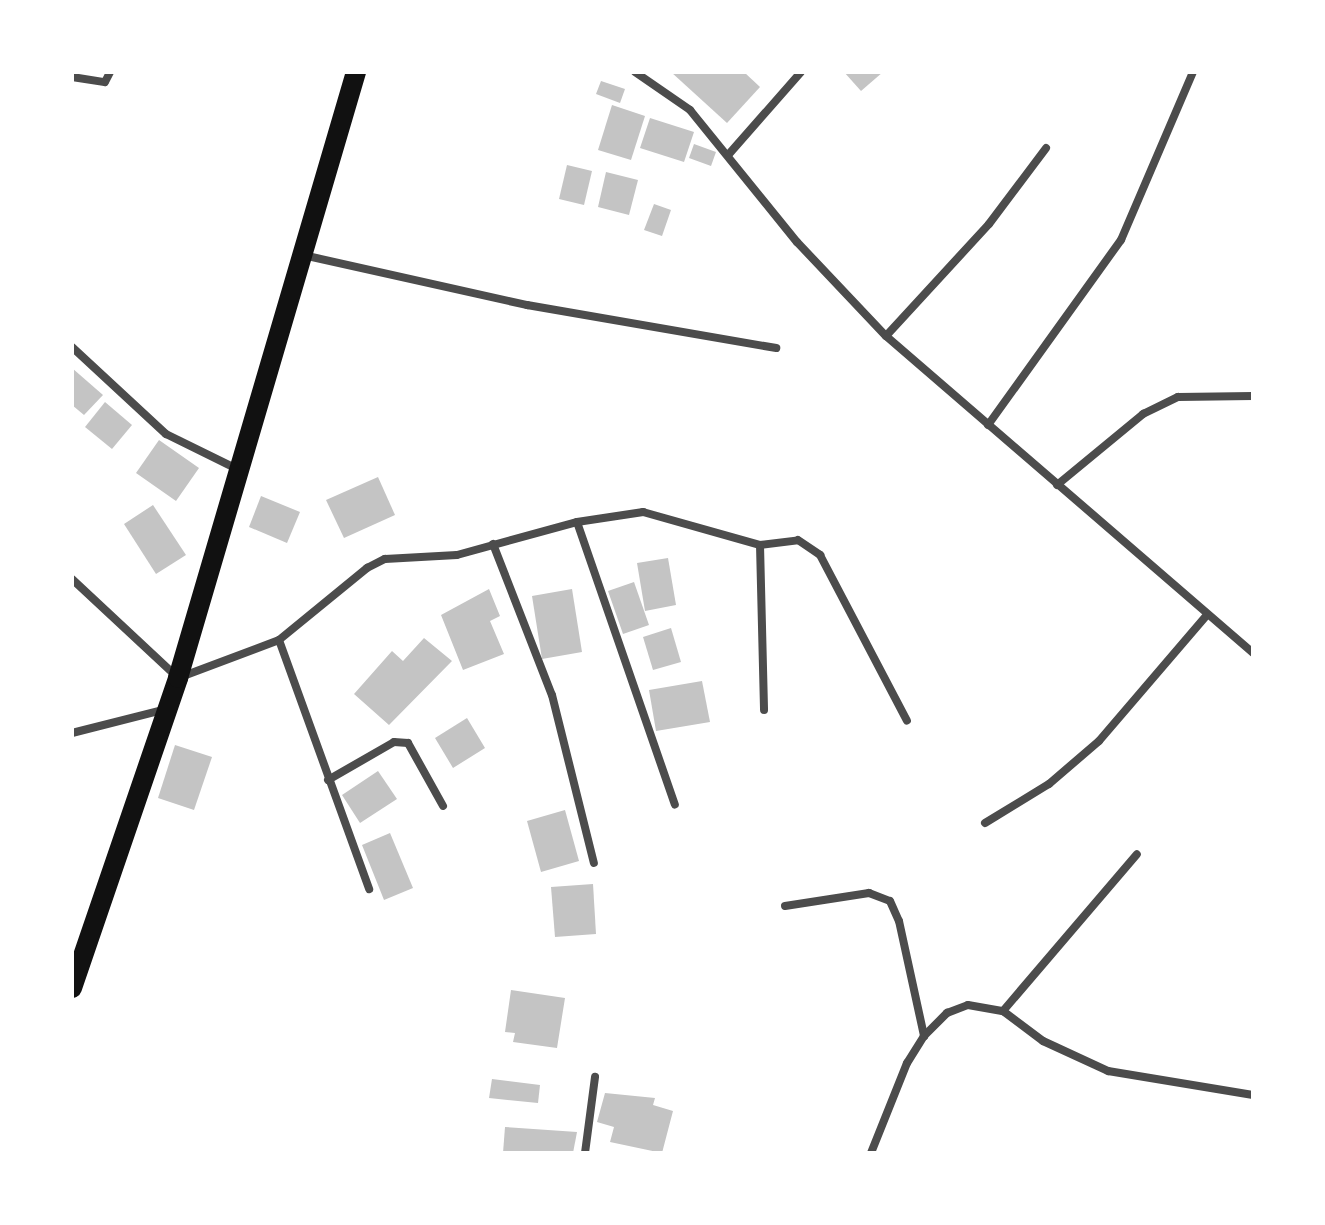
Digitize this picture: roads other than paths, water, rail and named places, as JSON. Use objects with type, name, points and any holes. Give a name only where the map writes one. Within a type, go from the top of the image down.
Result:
[{"type":"main road","points":[[72,988],[178,678],[356,72]]},
{"type":"street","points":[[72,77],[105,82],[110,72]]},
{"type":"street","points":[[635,72],[654,76],[690,110],[729,154],[797,242],[886,336],[1253,653]]},
{"type":"street","points":[[729,154],[801,72]]},
{"type":"street","points":[[988,425],[1121,240],[1193,72]]},
{"type":"street","points":[[886,336],[989,224],[1046,148]]},
{"type":"street","points":[[303,255],[527,305],[776,348]]},
{"type":"street","points":[[72,347],[166,434],[239,470]]},
{"type":"street","points":[[1057,485],[1143,414],[1178,397],[1253,396]]},
{"type":"street","points":[[72,579],[178,678],[279,640],[367,568],[385,559],[457,555],[577,522],[643,512],[760,545],[798,540],[820,555],[907,721]]},
{"type":"street","points":[[577,522],[675,805]]},
{"type":"street","points":[[493,544],[552,695],[594,863]]},
{"type":"street","points":[[760,545],[764,710]]},
{"type":"street","points":[[985,823],[1049,784],[1099,741],[1207,615]]},
{"type":"street","points":[[279,640],[369,889]]},
{"type":"street","points":[[72,733],[168,709]]},
{"type":"street","points":[[328,780],[394,742],[408,743],[443,806]]},
{"type":"street","points":[[1003,1011],[1137,854]]},
{"type":"street","points":[[785,906],[869,893],[890,901],[924,1036]]},
{"type":"street","points":[[871,1153],[907,1063],[924,1036],[947,1013],[968,1005],[1003,1011],[1043,1041],[1108,1071],[1253,1095]]},
{"type":"street","points":[[585,1153],[595,1077]]}]
